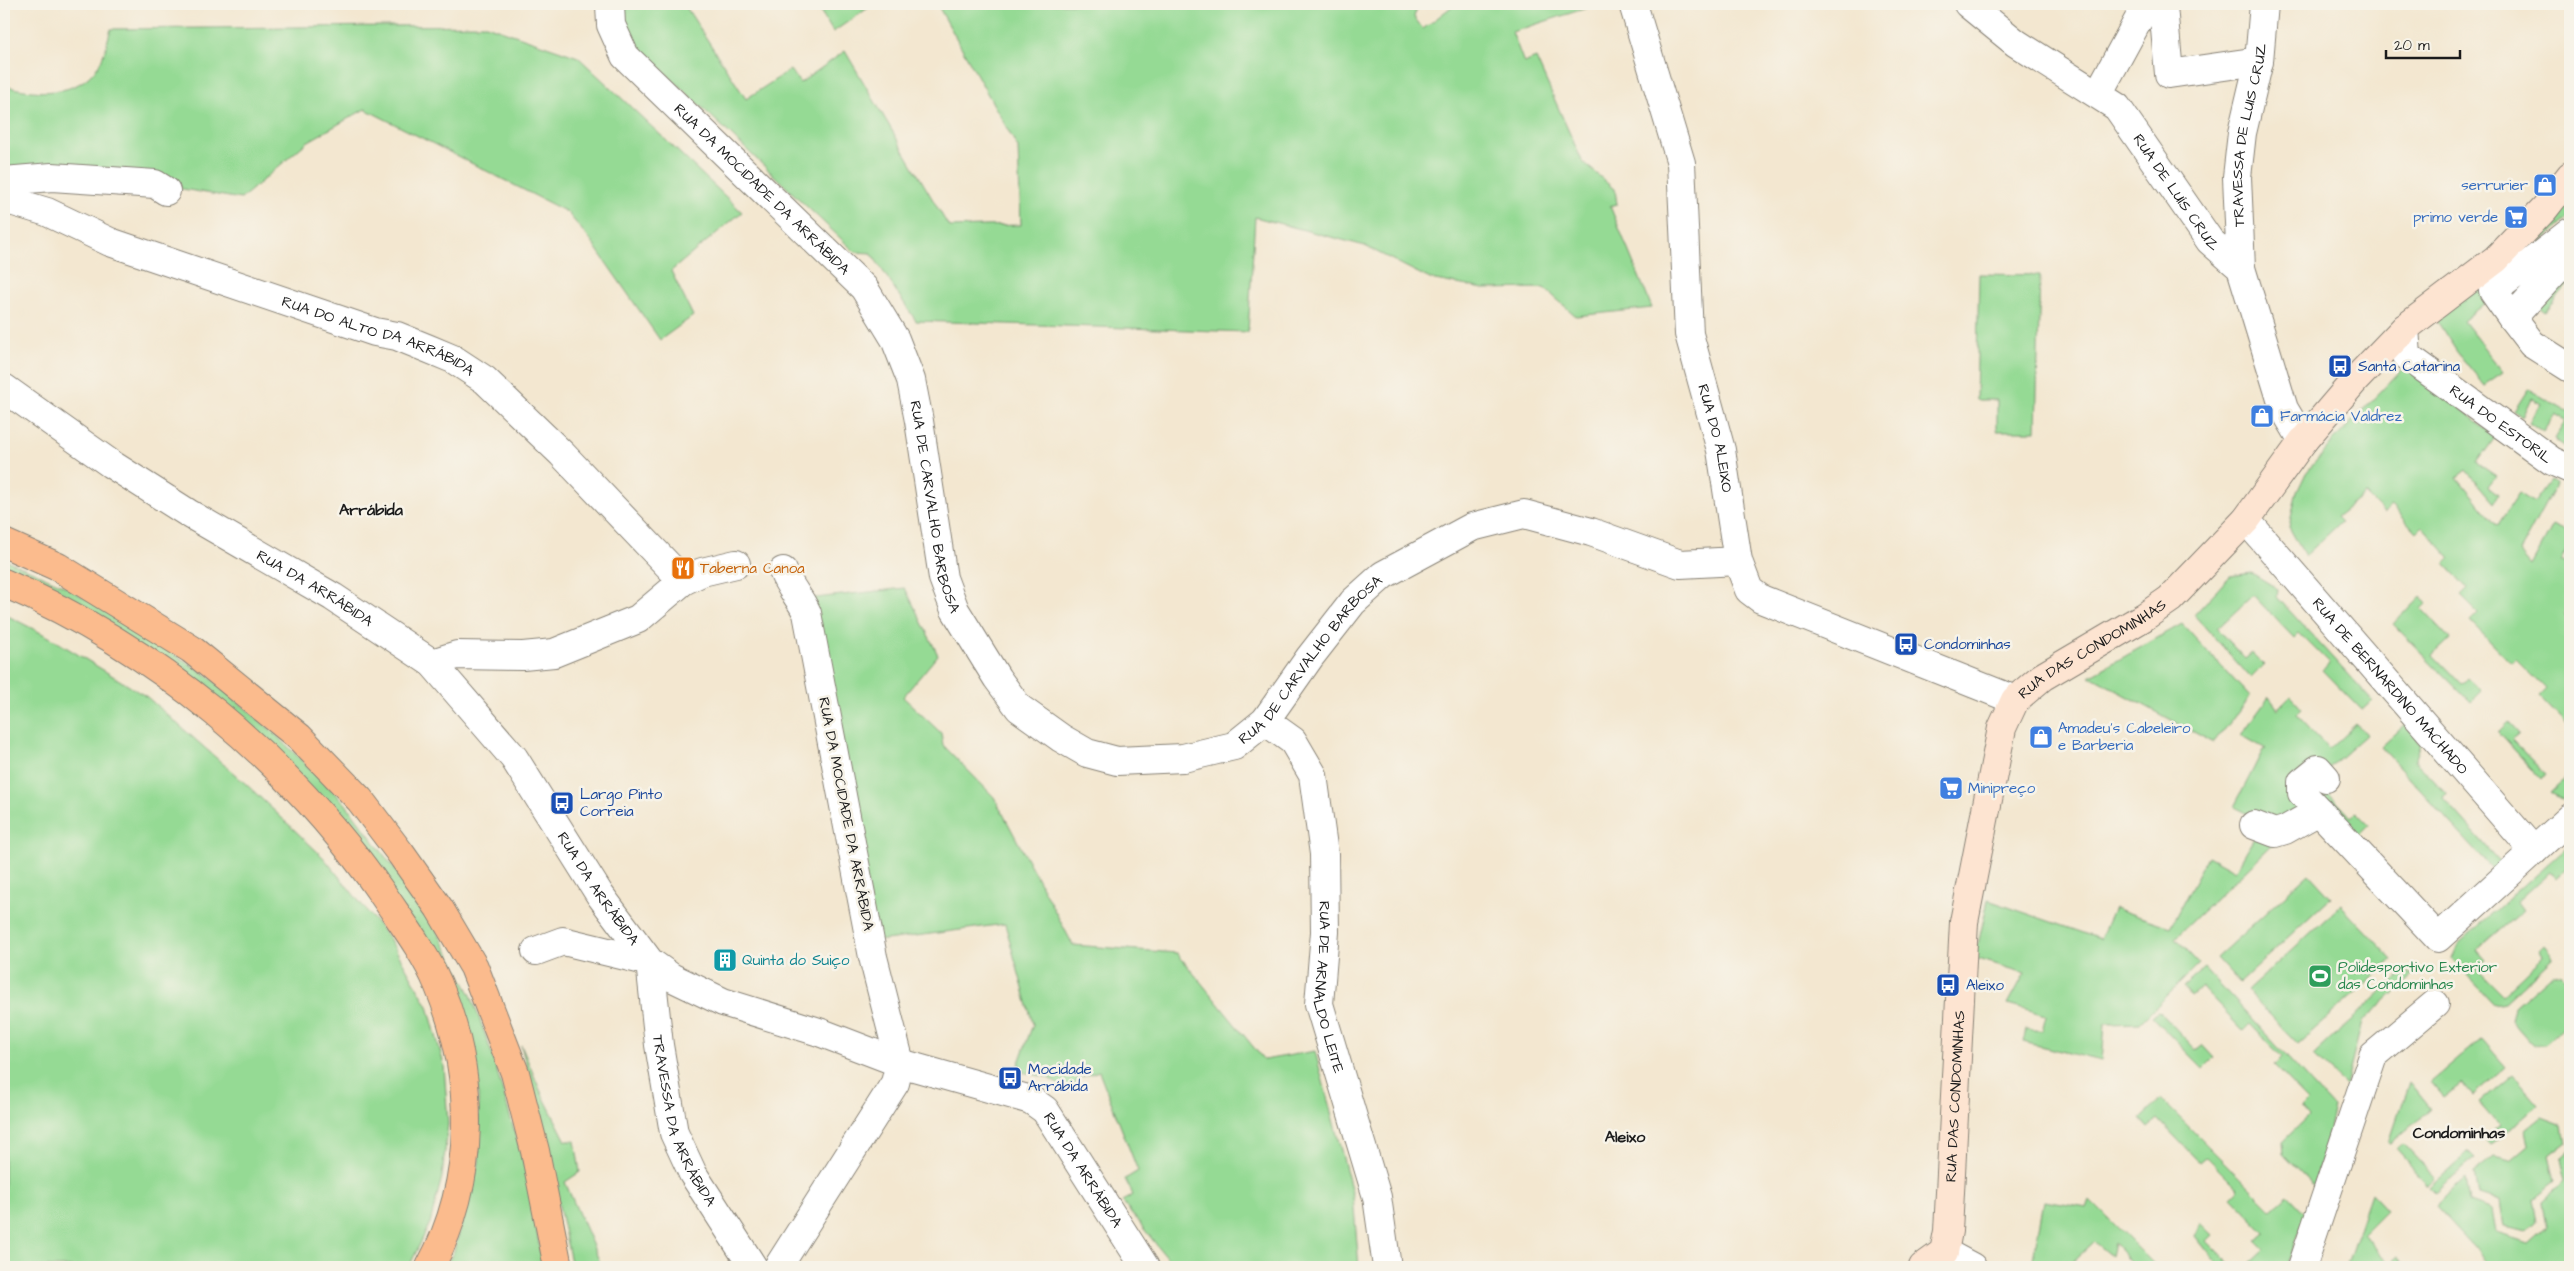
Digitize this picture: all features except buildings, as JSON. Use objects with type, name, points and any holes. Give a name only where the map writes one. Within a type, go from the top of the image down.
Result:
[{"type":"highway","points":[[4,543],[58,567],[191,649],[299,737],[360,800],[439,908],[474,967],[515,1073],[535,1152],[558,1267]]},
{"type":"highway","points":[[4,583],[44,600],[155,665],[223,719],[276,766],[332,827],[368,872],[406,928],[438,984],[463,1071],[467,1114],[466,1155],[459,1189],[450,1219],[430,1267]]},
{"type":"street","name":"RUA DA MOCIDADE DA ARRÁBIDA","points":[[610,4],[611,25],[625,56],[864,288],[895,339],[911,380]]},
{"type":"street","name":"RUA DO ALEIXO","points":[[1633,4],[1681,163],[1688,334],[1720,450],[1738,562],[1749,590],[1761,599],[2015,700]]},
{"type":"street","name":"RUA DE LUÍS CRUZ","points":[[1968,4],[2016,43],[2117,106],[2210,241],[2241,268]]},
{"type":"street","points":[[2098,94],[2148,4]]},
{"type":"street","points":[[2158,4],[2163,6],[2169,74],[2259,61]]},
{"type":"street","name":"TRAVESSA DE LUIS CRUZ","points":[[2241,268],[2237,177],[2242,133],[2259,61],[2264,4]]},
{"type":"street","name":"RUA DAS CONDOMINHAS","points":[[1933,1260],[1948,1230],[1964,922],[2002,728],[2015,700],[2042,677],[2144,617],[2170,599],[2246,520],[2303,441],[2356,379],[2405,328],[2496,259],[2545,208],[2570,176]]},
{"type":"street","points":[[4,181],[52,177],[155,184],[166,191]]},
{"type":"street","name":"RUA DO ALTO DA ARRÁBIDA","points":[[4,200],[47,212],[110,242],[375,332],[397,336],[453,359],[485,380],[562,454],[683,580]]},
{"type":"street","points":[[2570,232],[2558,264],[2493,291],[2532,344],[2570,368]]},
{"type":"street","points":[[2241,268],[2284,409],[2303,441]]},
{"type":"street","name":"RUA DO ESTORIL","points":[[2405,328],[2406,356],[2552,461],[2570,469]]},
{"type":"street","name":"RUA DE CARVALHO BARBOSA","points":[[911,380],[943,578],[955,610],[996,678],[1019,708],[1061,738],[1087,753],[1117,762],[1184,758],[1234,746],[1265,721],[1310,657],[1353,602],[1383,575],[1472,527],[1524,514],[1591,532],[1680,564],[1738,562]]},
{"type":"street","name":"RUA DA ARRÁBIDA","points":[[4,388],[111,464],[188,513],[333,597],[432,663],[514,758],[600,895],[650,962],[671,977],[723,1002],[819,1032],[900,1063],[1031,1100],[1045,1110],[1146,1267]]},
{"type":"street","name":"RUA DE BERNARDINO MACHADO","points":[[2246,520],[2534,851]]},
{"type":"street","points":[[432,663],[457,655],[523,656],[554,653],[638,620],[683,580],[708,570],[736,564]]},
{"type":"street","name":"RUA DA MOCIDADE DA ARRÁBIDA","points":[[783,571],[789,586],[801,600],[807,613],[873,957],[900,1063]]},
{"type":"street","name":"RUA DE ARNALDO LEITE","points":[[1265,721],[1294,741],[1313,775],[1324,854],[1325,932],[1320,1004],[1377,1197],[1387,1267]]},
{"type":"street","points":[[2326,778],[2318,769],[2302,782],[2302,793],[2438,938],[2570,818]]},
{"type":"street","points":[[2254,826],[2275,833],[2285,830],[2319,811]]},
{"type":"street","points":[[536,951],[563,941],[650,962]]},
{"type":"street","name":"TRAVESSA DA ARRÁBIDA","points":[[650,962],[659,1045],[674,1133],[693,1174],[754,1267]]},
{"type":"street","points":[[2302,1267],[2373,1056],[2435,1004]]},
{"type":"street","points":[[778,1267],[895,1082],[900,1063]]},
{"type":"street","points":[[1933,1260],[1972,1267]]},
{"type":"green space","points":[[624,4],[684,4],[746,99],[790,70],[800,83],[845,51],[949,227],[1021,225],[1018,148],[937,4],[1383,4],[1383,8],[1417,8],[1414,17],[1423,29],[1455,4],[1599,4],[1512,32],[1524,63],[1536,58],[1582,161],[1615,190],[1617,204],[1610,206],[1652,308],[1576,316],[1544,288],[1484,289],[1430,279],[1365,246],[1255,217],[1248,332],[916,321],[871,253],[855,252],[639,48],[625,22]]},
{"type":"green space","points":[[816,4],[874,4],[833,32]]},
{"type":"green space","points":[[486,25],[578,57],[742,212],[671,271],[693,316],[660,340],[591,241],[567,212],[365,109],[307,142],[241,199],[171,187],[4,173],[4,86],[43,92],[56,91],[79,84],[98,66],[111,29]]},
{"type":"green space","points":[[2567,198],[2570,201],[2570,217],[2484,292],[2487,301],[2463,321],[2503,372],[2484,385],[2457,352],[2437,321]]},
{"type":"green space","points":[[1979,274],[2040,275],[2036,431],[1997,431],[1997,400],[1976,400]]},
{"type":"green space","points":[[2562,279],[2569,283],[2545,312],[2535,303]]},
{"type":"green space","points":[[2406,365],[2496,436],[2477,463],[2496,476],[2488,486],[2498,494],[2493,502],[2466,470],[2457,477],[2497,526],[2519,493],[2534,503],[2550,481],[2556,484],[2519,552],[2531,566],[2553,526],[2570,534],[2570,543],[2560,563],[2570,562],[2570,608],[2564,614],[2570,623],[2570,728],[2539,696],[2546,689],[2516,659],[2511,663],[2470,621],[2478,613],[2461,596],[2468,589],[2445,564],[2451,558],[2422,526],[2416,532],[2392,506],[2384,513],[2365,494],[2336,517],[2341,522],[2305,556],[2289,527],[2296,494],[2306,473],[2333,441]]},
{"type":"green space","points":[[2528,389],[2570,413],[2570,451],[2554,440],[2566,420],[2555,414],[2543,432],[2529,422],[2541,404],[2531,398],[2522,417],[2514,411]]},
{"type":"green space","points":[[4,559],[67,587],[207,675],[272,731],[345,803],[429,915],[471,995],[491,1051],[527,1174],[543,1267],[445,1267],[454,1251],[479,1163],[478,1079],[456,995],[262,740],[4,574]]},
{"type":"green space","points":[[2252,573],[2278,589],[2277,597],[2372,701],[2362,710],[2323,670],[2329,663],[2299,633],[2294,638],[2253,595],[2217,629],[2245,659],[2252,653],[2264,665],[2251,678],[2194,615],[2230,576]]},
{"type":"green space","points":[[905,588],[938,655],[903,697],[941,733],[943,745],[994,797],[1073,945],[1177,953],[1264,1060],[1315,1051],[1353,1196],[1359,1267],[1174,1267],[1122,1201],[1133,1195],[1125,1179],[1138,1171],[1099,1071],[1079,1078],[1069,1092],[1047,1077],[1016,1071],[1033,1024],[1005,924],[878,941],[806,599]]},
{"type":"green space","points":[[2420,596],[2427,604],[2422,609],[2450,639],[2433,655],[2462,685],[2468,679],[2481,691],[2470,702],[2393,624]]},
{"type":"green space","points":[[4,614],[51,638],[147,697],[247,785],[323,857],[389,938],[428,1006],[444,1065],[448,1124],[442,1177],[430,1223],[409,1267],[4,1267]]},
{"type":"green space","points":[[2182,624],[2250,697],[2214,743],[2090,676]]},
{"type":"green space","points":[[2291,696],[2302,708],[2296,714],[2329,749],[2356,724],[2367,734],[2331,766],[2304,804],[2282,823],[2257,819],[2234,807],[2263,750],[2266,749],[2241,735],[2269,697],[2278,709]]},
{"type":"green space","points":[[2508,722],[2519,734],[2512,740],[2546,775],[2542,780],[2498,732]]},
{"type":"green space","points":[[2406,724],[2421,743],[2415,761],[2447,794],[2444,799],[2504,866],[2496,873],[2381,747]]},
{"type":"green space","points":[[2570,774],[2570,804],[2550,792]]},
{"type":"green space","points":[[2324,788],[2351,817],[2356,812],[2369,825],[2359,835],[2319,792]]},
{"type":"green space","points":[[2258,831],[2276,841],[2175,938],[2199,964],[2140,1023],[2105,1024],[2102,1061],[2023,1042],[2026,1029],[2042,1031],[2046,1015],[2008,1004],[2025,973],[1975,958],[1988,900],[2100,939],[2114,908],[2170,927],[2208,856],[2235,871]]},
{"type":"green space","points":[[2570,844],[2570,865],[2556,879],[2550,872],[2517,902],[2523,910],[2477,950],[2486,960],[2477,969],[2503,995],[2543,957],[2539,951],[2544,946],[2553,957],[2505,1002],[2494,1004],[2452,959],[2458,944]]},
{"type":"green space","points":[[2309,873],[2331,897],[2239,983],[2216,958]]},
{"type":"green space","name":"Polidesportivo Exterior das Condominhas","points":[[2341,905],[2393,960],[2298,1044],[2247,991]]},
{"type":"green space","points":[[2205,968],[2334,1108],[2314,1186],[2283,1154],[2282,1142],[2308,1117],[2300,1108],[2308,1100],[2274,1065],[2282,1057],[2250,1024],[2243,1031],[2201,987],[2191,996],[2183,987]]},
{"type":"green space","points":[[2403,971],[2413,976],[2362,1022],[2346,1086],[2314,1055]]},
{"type":"green space","points":[[2553,973],[2561,974],[2570,984],[2570,1022],[2545,1044],[2532,1044],[2511,1020],[2514,1007]]},
{"type":"green space","points":[[2159,1011],[2196,1050],[2202,1045],[2214,1058],[2203,1069],[2152,1017]]},
{"type":"green space","points":[[2482,1039],[2506,1067],[2473,1096],[2462,1083],[2443,1098],[2430,1083]]},
{"type":"green space","points":[[521,1045],[540,1090],[566,1141],[575,1141],[580,1172],[565,1182],[602,1267],[572,1267],[549,1159]]},
{"type":"green space","points":[[2513,1075],[2538,1104],[2490,1146],[2484,1140],[2500,1126],[2480,1103]]},
{"type":"green space","points":[[2409,1082],[2431,1109],[2391,1143],[2389,1142]]},
{"type":"green space","points":[[2161,1099],[2271,1209],[2287,1195],[2306,1215],[2286,1267],[2246,1267],[2265,1249],[2257,1241],[2266,1233],[2231,1197],[2239,1189],[2207,1157],[2200,1163],[2158,1119],[2148,1128],[2140,1119]]},
{"type":"green space","points":[[2542,1117],[2563,1125],[2566,1142],[2549,1155],[2555,1181],[2534,1198],[2538,1222],[2527,1232],[2504,1227],[2500,1201],[2478,1195],[2474,1173],[2494,1157],[2510,1161],[2529,1145],[2526,1130]]},
{"type":"green space","points":[[2403,1144],[2435,1178],[2428,1185],[2396,1149]]},
{"type":"green space","points":[[2570,1149],[2570,1244],[2562,1267],[2492,1267],[2435,1206],[2465,1179],[2469,1202],[2492,1210],[2496,1233],[2529,1243],[2547,1227],[2543,1201],[2565,1181],[2560,1158]]},
{"type":"green space","points":[[2469,1152],[2475,1158],[2436,1193],[2430,1187]]},
{"type":"green space","points":[[2371,1194],[2386,1210],[2362,1234],[2390,1263],[2397,1257],[2407,1267],[2346,1267]]},
{"type":"green space","points":[[2090,1200],[2157,1267],[2135,1267],[2114,1243],[2111,1256],[2094,1242],[2067,1267],[2005,1267],[1998,1262],[2007,1259],[2032,1264],[2044,1201],[2087,1208]]},
{"type":"green space","points":[[2201,1223],[2213,1235],[2207,1241],[2233,1267],[2220,1267],[2195,1236]]},
{"type":"place","name":"serrurier","points":[[2545,185]]},
{"type":"place","name":"primo verde","points":[[2516,217]]},
{"type":"place","name":"Santa Catarina","points":[[2340,366]]},
{"type":"place","name":"Farmácia Valdrez","points":[[2262,416]]},
{"type":"place","name":"Taberna Canoa","points":[[683,568]]},
{"type":"place","name":"Condominhas","points":[[1906,644]]},
{"type":"place","name":"Amadeu's Cabeleiro e Barberia","points":[[2041,737]]},
{"type":"place","name":"Minipreço","points":[[1951,788]]},
{"type":"place","name":"Largo Pinto Correia","points":[[562,803]]},
{"type":"place","name":"Quinta do Suiço","points":[[725,960]]},
{"type":"place","name":"Polidesportivo Exterior das Condominhas","points":[[2320,976]]},
{"type":"place","name":"Aleixo","points":[[1948,985]]},
{"type":"place","name":"Mocidade Arrábida","points":[[1010,1078]]},
{"type":"district","name":"Arrábida","points":[[371,510]]},
{"type":"district","name":"Condominhas","points":[[2459,1133]]},
{"type":"district","name":"Aleixo","points":[[1625,1137]]}]
